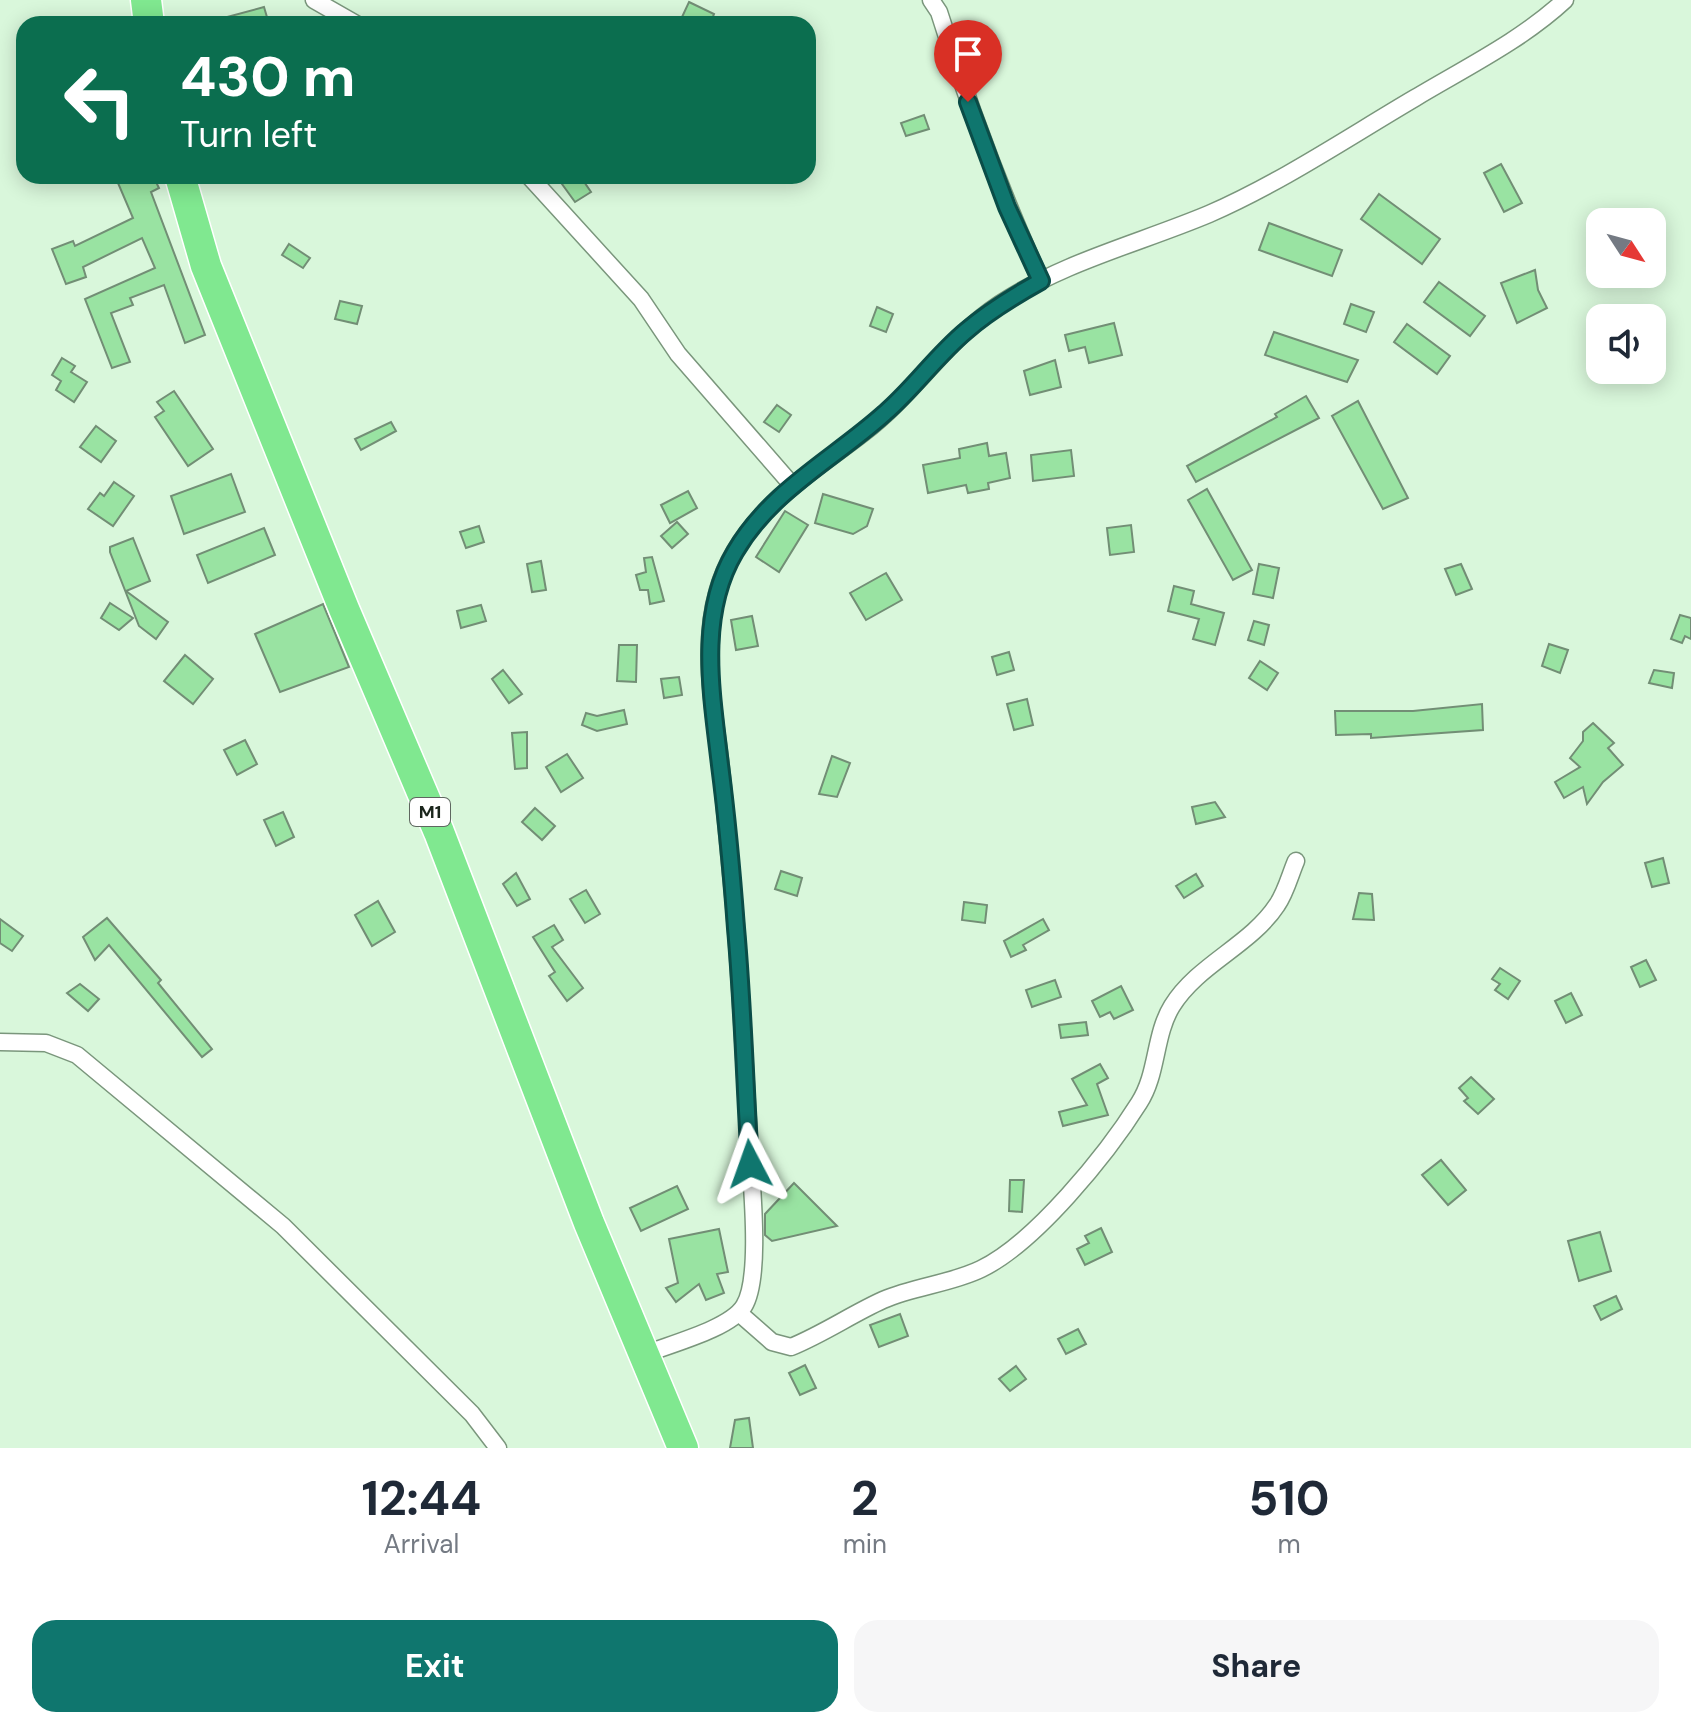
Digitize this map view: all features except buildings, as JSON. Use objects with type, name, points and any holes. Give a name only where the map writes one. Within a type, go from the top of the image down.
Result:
[{"type":"highway","name":"M1","points":[[182,184],[206,266],[344,609],[439,832],[643,1355],[683,1448]]},
{"type":"street","points":[[314,0],[342,16]]},
{"type":"street","points":[[931,0],[939,12],[1007,207],[1041,281]]},
{"type":"street","points":[[643,1355],[723,1323],[739,1313],[748,1301],[750,1289],[754,1224],[736,928],[710,699],[711,637],[718,591],[734,552],[762,514],[792,485],[874,424],[964,332],[1000,304],[1041,281],[1262,190],[1482,58],[1565,0]]},
{"type":"street","points":[[536,184],[641,299],[678,354],[792,485]]},
{"type":"street","points":[[739,1313],[772,1342],[791,1347],[882,1301],[975,1272],[1009,1248],[1076,1187],[1112,1142],[1141,1100],[1171,1007],[1184,991],[1259,926],[1277,905],[1296,861]]},
{"type":"street","points":[[0,1042],[46,1043],[77,1055],[283,1226],[472,1414],[498,1448]]},
{"type":"route","points":[[750,1164],[736,928],[720,764],[710,699],[711,637],[718,591],[734,552],[762,514],[792,485],[864,432],[903,398],[964,332],[1000,304],[1041,281],[1007,207],[968,102]]}]
